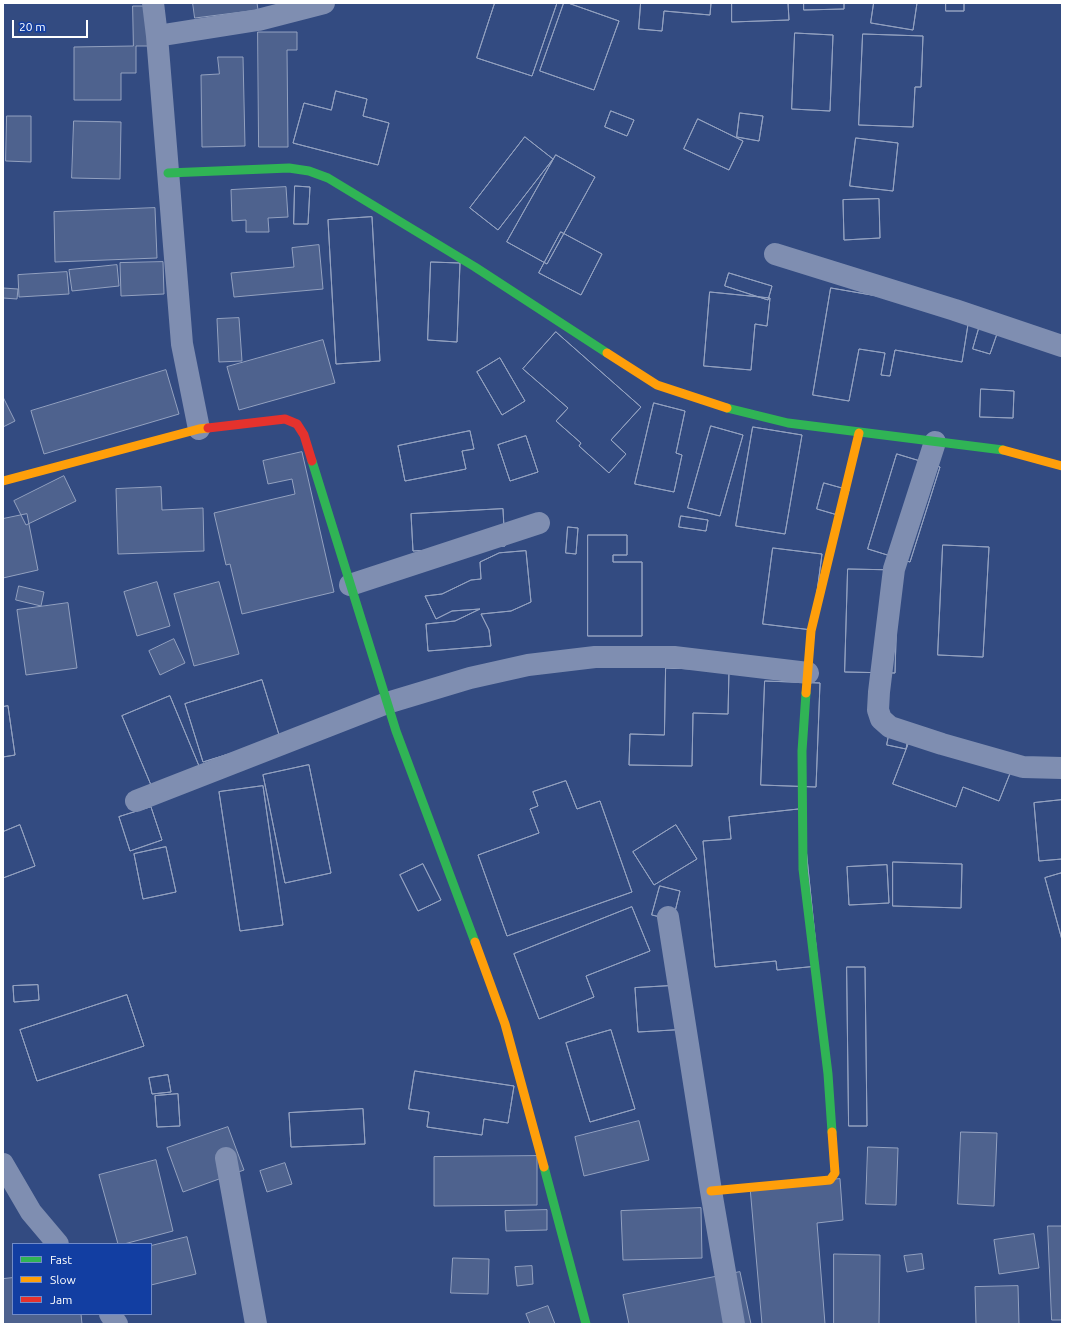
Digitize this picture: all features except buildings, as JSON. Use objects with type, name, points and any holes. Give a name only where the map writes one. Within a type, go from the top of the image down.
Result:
[{"type":"street","points":[[153,3],[182,344],[199,429]]},
{"type":"street","points":[[157,36],[258,20],[324,3]]},
{"type":"street","points":[[168,173],[289,168],[309,171],[328,178],[475,267],[657,385],[721,407],[788,423],[1009,452],[1062,466]]},
{"type":"street","points":[[775,254],[955,310],[1062,346]]},
{"type":"street","points":[[3,481],[199,429],[285,419],[297,424],[304,435],[396,731],[505,1024],[586,1324]]},
{"type":"street","points":[[711,1191],[830,1180],[835,1173],[828,1074],[803,869],[802,751],[811,631],[859,433]]},
{"type":"street","points":[[935,442],[894,569],[879,692],[878,710],[881,719],[890,726],[942,744],[1022,767],[1062,768]]},
{"type":"street","points":[[350,585],[539,523]]},
{"type":"street","points":[[136,801],[387,703],[470,678],[528,665],[595,657],[674,657],[808,673]]},
{"type":"street","points":[[668,917],[711,1191],[734,1324]]},
{"type":"street","points":[[226,1158],[256,1324]]},
{"type":"street","points":[[3,1164],[31,1212],[57,1243]]},
{"type":"street","points":[[111,1315],[117,1324]]},
{"type":"traffic: fast","points":[[168,173],[289,168],[309,171],[328,178],[475,267],[607,353]]},
{"type":"traffic: fast","points":[[727,408],[788,423],[1003,450]]},
{"type":"traffic: fast","points":[[312,461],[396,731],[475,942]]},
{"type":"traffic: fast","points":[[806,693],[802,751],[803,869],[828,1074],[832,1132]]},
{"type":"traffic: fast","points":[[544,1167],[586,1324]]},
{"type":"traffic: slow","points":[[607,353],[657,385],[727,408]]},
{"type":"traffic: slow","points":[[3,481],[199,429],[208,428]]},
{"type":"traffic: slow","points":[[806,693],[811,631],[859,433]]},
{"type":"traffic: slow","points":[[1003,450],[1062,466]]},
{"type":"traffic: slow","points":[[475,942],[505,1024],[544,1167]]},
{"type":"traffic: slow","points":[[711,1191],[830,1180],[835,1173],[832,1132]]},
{"type":"traffic: jam","points":[[208,428],[285,419],[297,424],[304,435],[312,461]]}]
